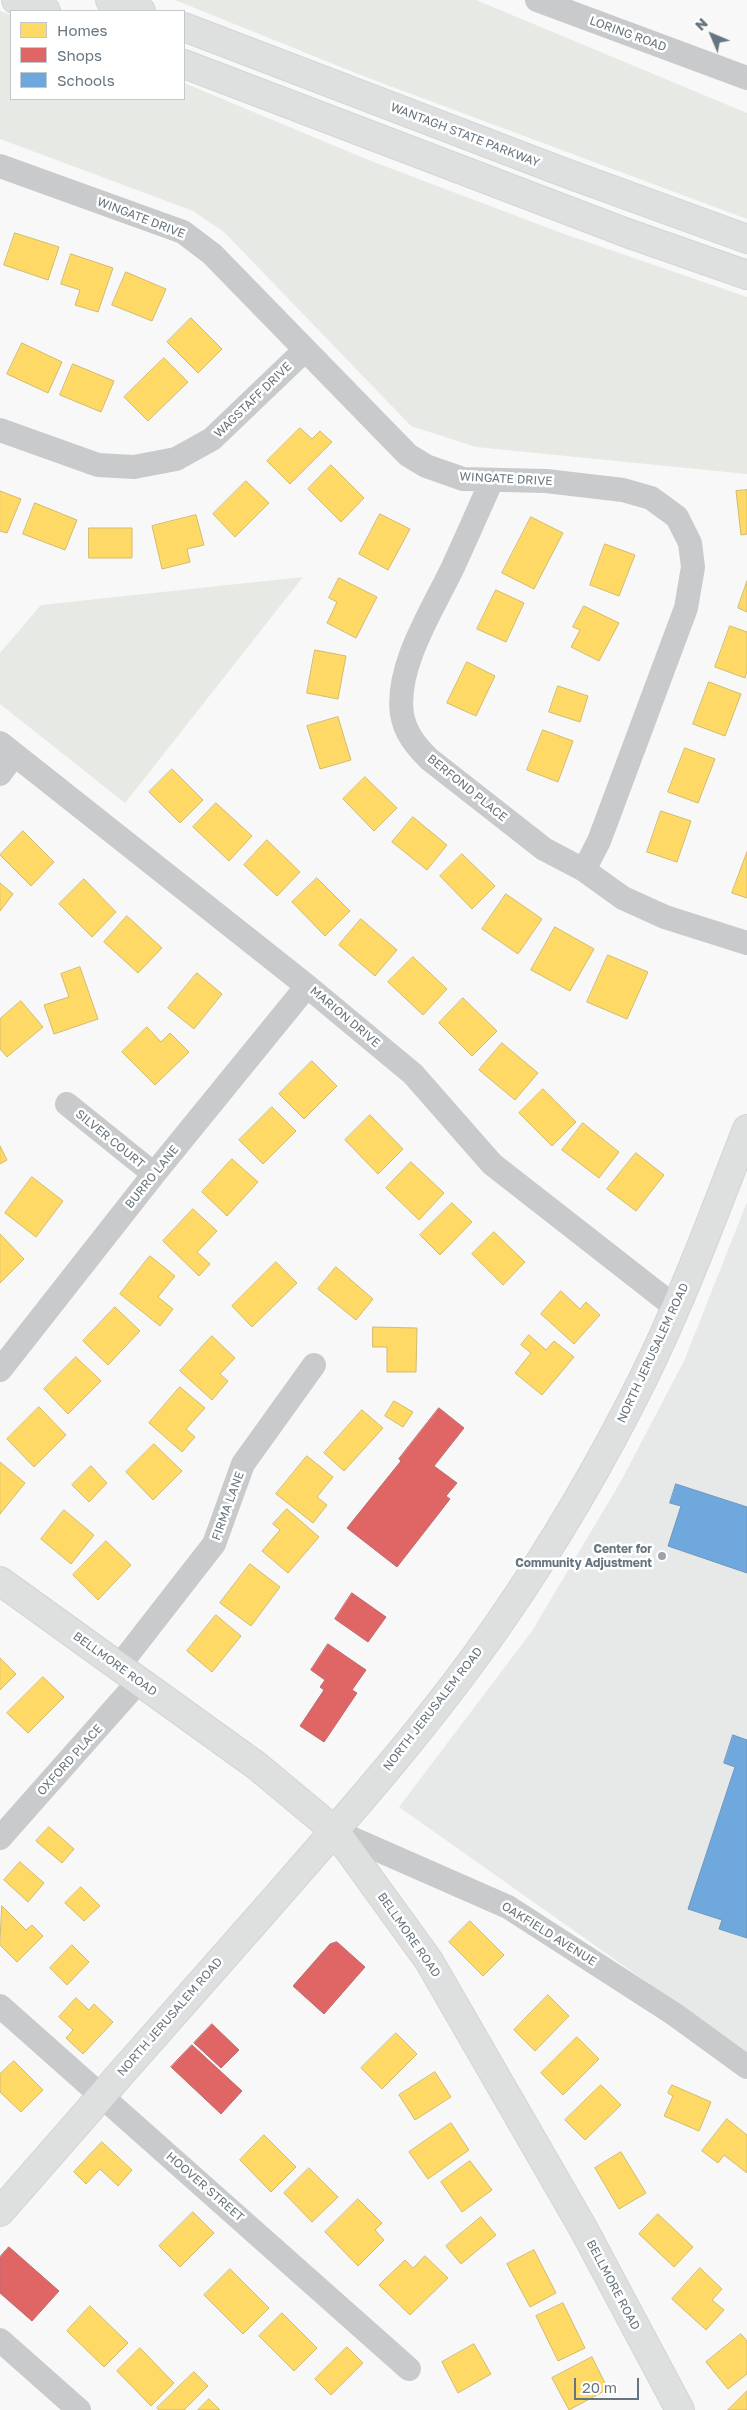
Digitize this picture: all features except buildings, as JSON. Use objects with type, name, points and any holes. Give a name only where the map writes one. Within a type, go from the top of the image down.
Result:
[{"type":"main road","points":[[16,0],[43,10]]},
{"type":"main road","points":[[110,0],[138,10]]},
{"type":"main road","name":"WANTAGH STATE PARKWAY","points":[[185,27],[563,172],[747,240]]},
{"type":"main road","points":[[185,64],[627,233],[747,275]]},
{"type":"main road","name":"NORTH JERUSALEM ROAD","points":[[0,2212],[335,1830],[420,1729],[499,1624],[539,1563],[616,1431],[647,1371],[705,1240],[747,1128]]},
{"type":"main road","name":"BELLMORE ROAD","points":[[0,1581],[257,1766],[335,1830],[429,1961],[583,2228],[680,2410]]},
{"type":"street","name":"LORING ROAD","points":[[537,0],[747,78]]},
{"type":"street","name":"WINGATE DRIVE","points":[[0,166],[183,232],[212,254],[304,351],[408,455],[426,466],[463,479],[565,483],[623,490],[651,498],[677,517],[690,543],[693,567],[686,608],[599,841],[584,870]]},
{"type":"street","name":"WAGSTAFF DRIVE","points":[[0,430],[98,465],[134,467],[176,459],[212,439],[304,351]]},
{"type":"street","name":"BERFOND PLACE","points":[[492,480],[413,650],[402,686],[402,713],[411,738],[429,759],[544,850],[584,870],[622,898],[666,917],[747,943]]},
{"type":"street","points":[[0,774],[7,749]]},
{"type":"street","name":"MARION DRIVE","points":[[7,749],[39,772],[307,986],[414,1074],[492,1164],[675,1307]]},
{"type":"street","name":"BURRO LANE","points":[[0,1370],[8,1344],[154,1174],[307,986]]},
{"type":"street","name":"SILVER COURT","points":[[67,1104],[154,1174]]},
{"type":"street","name":"FIRMA LANE","points":[[129,1674],[214,1544],[243,1464],[314,1365]]},
{"type":"street","name":"OXFORD PLACE","points":[[0,1838],[129,1674]]},
{"type":"street","name":"OAKFIELD AVENUE","points":[[335,1830],[508,1906],[674,2014],[747,2067]]},
{"type":"street","name":"HOOVER STREET","points":[[0,2006],[409,2369]]},
{"type":"street","points":[[0,2340],[78,2410]]},
{"type":"shaded area","points":[[175,0],[476,0],[747,113],[747,219],[363,76]]},
{"type":"shaded area","points":[[0,11],[10,15],[10,100],[185,100],[185,83],[371,161],[567,235],[747,297],[747,474],[476,447],[411,426],[224,232],[193,211],[0,139]]},
{"type":"shaded area","points":[[303,577],[125,803],[0,704],[0,653],[41,605]]},
{"type":"shaded area","name":"Center for Community Adjustment","points":[[747,1202],[747,2053],[399,1807],[532,1631],[621,1481],[684,1361]]},
{"type":"place","name":"Center for Community Adjustment","points":[[662,1556]]}]
